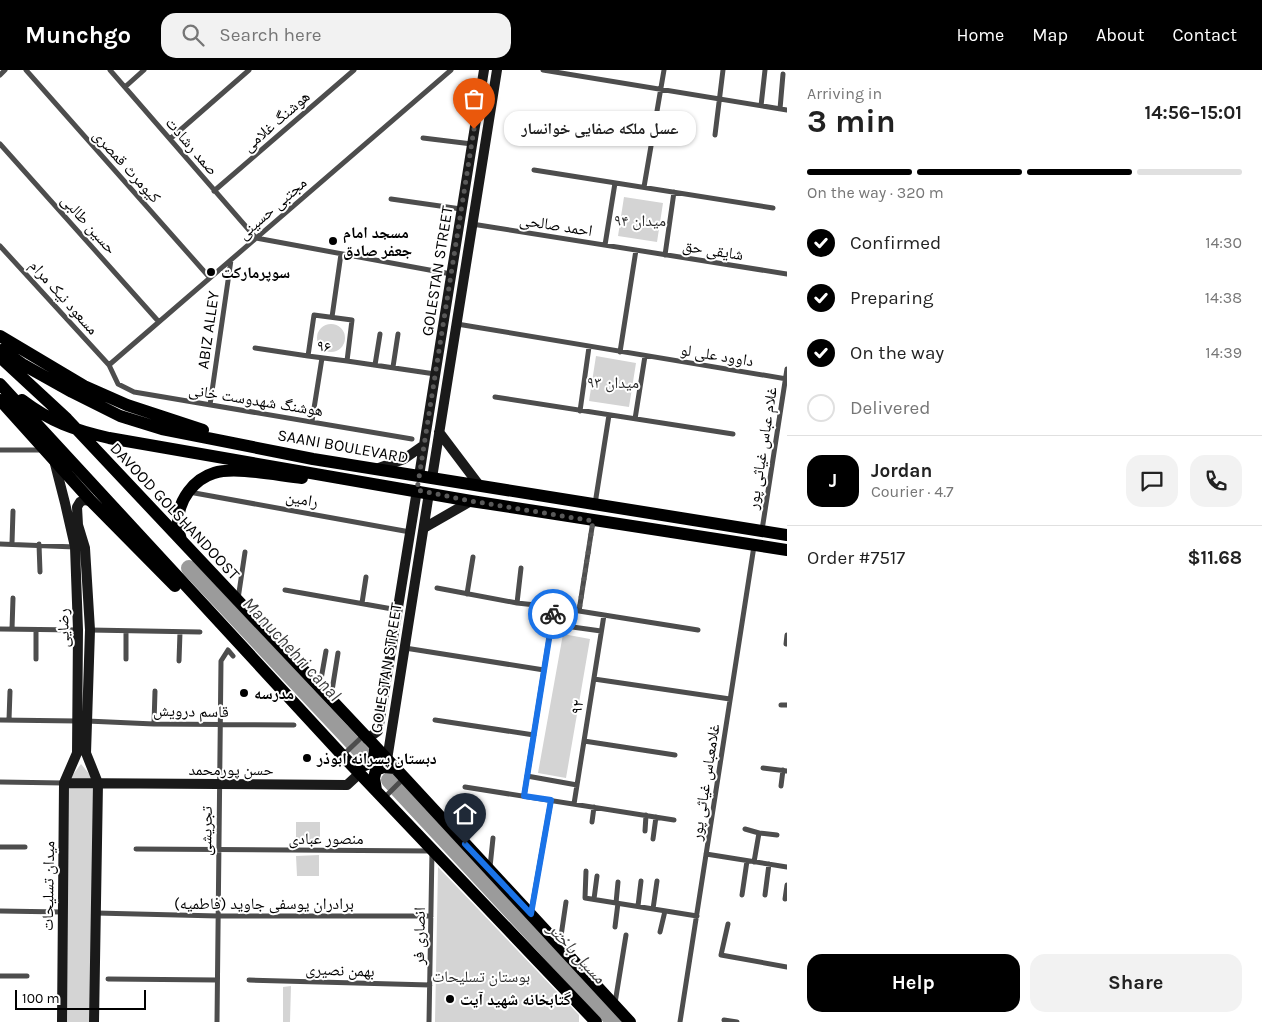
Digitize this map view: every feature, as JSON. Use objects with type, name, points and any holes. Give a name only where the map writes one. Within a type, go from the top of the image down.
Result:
[{"type":"main road","name":"GOLESTAN STREET","points":[[432,478],[497,70]]},
{"type":"main road","name":"GOLESTAN STREET","points":[[419,476],[484,71]]},
{"type":"main road","points":[[0,336],[84,386],[127,405],[265,449]]},
{"type":"main road","name":"SAANI BOULEVARD","points":[[0,348],[22,364],[72,392],[120,416],[162,429],[313,459],[787,535]]},
{"type":"main road","name":"DAVOOD GOLSHANDOOST","points":[[0,357],[67,419],[369,740],[630,1022]]},
{"type":"main road","points":[[0,383],[342,755],[596,1022]]},
{"type":"main road","name":"SAANI BOULEVARD","points":[[0,383],[51,419],[75,430],[109,438],[164,446],[471,501],[787,550]]},
{"type":"main road","points":[[2,403],[92,500],[249,662],[314,724]]},
{"type":"main road","points":[[439,432],[479,485]]},
{"type":"main road","points":[[376,469],[404,459],[424,445]]},
{"type":"main road","name":"رضایی","points":[[49,454],[80,547],[78,630],[83,721]]},
{"type":"main road","points":[[181,542],[178,522],[182,500],[196,483],[214,472],[236,471],[317,480],[364,481]]},
{"type":"main road","points":[[419,476],[423,492]]},
{"type":"main road","points":[[423,492],[432,478]]},
{"type":"main road","name":"GOLESTAN STREET","points":[[391,764],[390,739],[424,528],[423,492]]},
{"type":"main road","name":"GOLESTAN STREET","points":[[369,740],[378,731],[410,532],[423,492]]},
{"type":"main road","name":"رضایی","points":[[82,753],[90,630],[76,508],[84,500],[92,500]]},
{"type":"main road","points":[[424,528],[471,501]]},
{"type":"main road","points":[[754,545],[762,531]]},
{"type":"main road","points":[[78,630],[90,630]]},
{"type":"main road","points":[[378,731],[390,739]]},
{"type":"main road","points":[[356,769],[370,764],[374,758],[369,740]]},
{"type":"main road","points":[[82,753],[98,783],[94,1022]]},
{"type":"main road","name":"میدان تسلیحات","points":[[62,1022],[64,783],[82,753]]},
{"type":"main road","points":[[380,794],[374,778],[376,770],[391,764]]},
{"type":"main road","name":"حسن پورمحمد","points":[[64,783],[347,785],[356,769]]},
{"type":"street","points":[[0,74],[5,70]]},
{"type":"street","name":"کیومرث قمصری","points":[[26,70],[210,278]]},
{"type":"street","name":"صمد رشادت","points":[[110,70],[256,238]]},
{"type":"street","points":[[125,87],[144,70]]},
{"type":"street","points":[[170,139],[249,70]]},
{"type":"street","name":"هوشنگ غلامی","points":[[214,191],[354,70]]},
{"type":"street","name":"مجتبی حسینی","points":[[108,365],[451,70]]},
{"type":"street","points":[[543,70],[787,110]]},
{"type":"street","points":[[644,187],[664,70]]},
{"type":"street","points":[[715,135],[723,70]]},
{"type":"street","points":[[761,106],[765,70]]},
{"type":"street","points":[[780,109],[783,74]]},
{"type":"street","points":[[424,138],[472,144]]},
{"type":"street","name":"حسین طالبی","points":[[0,144],[159,322]]},
{"type":"street","points":[[534,170],[773,208]]},
{"type":"street","points":[[604,245],[615,183]]},
{"type":"street","points":[[665,255],[674,192]]},
{"type":"street","points":[[391,198],[462,209]]},
{"type":"street","name":"احمد صالحی","points":[[472,224],[636,250]]},
{"type":"street","points":[[256,238],[451,274]]},
{"type":"street","name":"مسعود نیک مرام","points":[[0,246],[108,365]]},
{"type":"street","points":[[620,352],[636,250]]},
{"type":"street","name":"شایقی حق","points":[[636,250],[787,274]]},
{"type":"street","points":[[332,317],[341,254]]},
{"type":"street","name":"ABIZ ALLEY","points":[[210,405],[231,260]]},
{"type":"street","name":"۹۶","points":[[314,315],[332,317],[352,320],[347,361],[308,356],[314,315]]},
{"type":"street","name":"داوود علی لو","points":[[456,324],[786,379]]},
{"type":"street","points":[[375,365],[380,334]]},
{"type":"street","points":[[393,367],[398,334]]},
{"type":"street","points":[[580,411],[590,347]]},
{"type":"street","points":[[255,348],[308,356]]},
{"type":"street","points":[[635,419],[645,356]]},
{"type":"street","points":[[312,421],[322,358]]},
{"type":"street","points":[[347,361],[435,374]]},
{"type":"street","name":"هوشنگ شهدوست خانی","points":[[108,365],[118,384],[134,392],[412,439]]},
{"type":"street","name":"غلام عباس غیاثی ‌پور","points":[[762,531],[787,369]]},
{"type":"street","points":[[495,397],[733,434]]},
{"type":"street","points":[[594,504],[608,415]]},
{"type":"street","points":[[0,450],[49,454]]},
{"type":"street","name":"رامین","points":[[189,492],[410,532]]},
{"type":"street","points":[[12,544],[13,511]]},
{"type":"street","points":[[579,611],[593,521]]},
{"type":"street","points":[[0,544],[80,547]]},
{"type":"street","points":[[39,544],[40,572]]},
{"type":"street","name":"غلامعباس غیاثی پور","points":[[680,1022],[754,545]]},
{"type":"street","points":[[237,601],[245,552]]},
{"type":"street","points":[[467,594],[473,557]]},
{"type":"street","points":[[517,603],[521,568]]},
{"type":"street","points":[[362,604],[366,577]]},
{"type":"street","points":[[437,588],[517,603],[554,607],[698,630]]},
{"type":"street","points":[[285,590],[398,610]]},
{"type":"street","points":[[12,629],[13,598]]},
{"type":"street","points":[[524,796],[554,607]]},
{"type":"street","name":"۹۲","points":[[574,804],[604,615]]},
{"type":"street","points":[[551,624],[601,631]]},
{"type":"street","points":[[0,629],[78,630]]},
{"type":"street","points":[[36,630],[36,659]]},
{"type":"street","points":[[90,630],[200,632]]},
{"type":"street","points":[[126,631],[126,659]]},
{"type":"street","points":[[180,632],[180,661]]},
{"type":"street","points":[[786,644],[787,635]]},
{"type":"street","points":[[405,648],[544,670]]},
{"type":"street","name":"تجریشی","points":[[216,1022],[221,661],[228,650],[233,656]]},
{"type":"street","points":[[320,688],[326,651]]},
{"type":"street","points":[[330,700],[338,653]]},
{"type":"street","points":[[594,679],[730,699]]},
{"type":"street","points":[[9,720],[10,691]]},
{"type":"street","points":[[154,724],[155,692]]},
{"type":"street","name":"قاسم درویش","points":[[0,720],[294,725]]},
{"type":"street","points":[[435,720],[534,736]]},
{"type":"street","points":[[342,755],[369,740]]},
{"type":"street","points":[[584,741],[675,755]]},
{"type":"street","points":[[763,768],[785,771],[781,786]]},
{"type":"street","points":[[527,776],[577,785]]},
{"type":"street","points":[[380,794],[404,778]]},
{"type":"street","points":[[0,782],[64,783]]},
{"type":"street","points":[[465,787],[674,820]]},
{"type":"street","points":[[531,914],[551,800]]},
{"type":"street","points":[[592,822],[594,807]]},
{"type":"street","points":[[645,830],[646,815]]},
{"type":"street","points":[[653,838],[656,817]]},
{"type":"street","points":[[745,829],[777,835]]},
{"type":"street","points":[[754,862],[760,833]]},
{"type":"street","points":[[490,870],[493,838]]},
{"type":"street","points":[[0,847],[25,847]]},
{"type":"street","name":"منصور عبادی","points":[[136,849],[432,851]]},
{"type":"street","name":"انصاری فر","points":[[429,1022],[432,851]]},
{"type":"street","points":[[706,854],[787,867]]},
{"type":"street","points":[[742,895],[747,861]]},
{"type":"street","points":[[765,896],[769,864]]},
{"type":"street","points":[[586,871],[585,898],[697,916]]},
{"type":"street","points":[[594,899],[597,876]]},
{"type":"street","points":[[638,906],[641,881]]},
{"type":"street","points":[[653,909],[657,881]]},
{"type":"street","points":[[615,927],[618,882]]},
{"type":"street","points":[[785,899],[787,885]]},
{"type":"street","points":[[560,946],[566,902]]},
{"type":"street","points":[[660,932],[665,911]]},
{"type":"street","points":[[0,912],[62,912]]},
{"type":"street","name":"برادران یوسفی جاوید (فاطمیه)","points":[[96,914],[431,916]]},
{"type":"street","points":[[728,924],[721,954],[787,967]]},
{"type":"street","points":[[615,1006],[626,935]]},
{"type":"street","points":[[0,976],[27,976]]},
{"type":"street","points":[[108,979],[217,980]]},
{"type":"street","name":"بهمن نصیری","points":[[249,980],[430,985]]},
{"type":"street","points":[[724,1020],[737,1022]]},
{"type":"green space","name":"میدان ۹۴","points":[[624,197],[663,203],[657,242],[618,236]]},
{"type":"green space","points":[[331,324],[341,328],[345,338],[341,348],[331,352],[321,348],[317,338],[321,328]]},
{"type":"green space","name":"میدان ۹۳","points":[[596,356],[636,363],[629,407],[589,401]]},
{"type":"green space","points":[[563,634],[590,639],[566,778],[538,773]]},
{"type":"green space","points":[[81,764],[95,781],[92,1022],[64,1022],[68,781]]},
{"type":"green space","points":[[296,822],[320,822],[320,843],[296,843]]},
{"type":"green space","points":[[319,855],[319,876],[297,876],[296,856]]},
{"type":"green space","name":"بوستان تسلیحات","points":[[438,867],[579,1015],[579,1022],[435,1022]]},
{"type":"green space","points":[[291,986],[290,1022],[283,1022],[283,987]]},
{"type":"waterway","name":"Manuchehri canal","points":[[189,568],[365,756]]},
{"type":"waterway","name":"مسیل باختر","points":[[389,780],[614,1022]]},
{"type":"way so far","points":[[474,129],[417,490],[593,521],[579,611],[554,607],[553,614]]},
{"type":"place","name":"عسل ملکه صفایی خوانسار","points":[[474,129]]},
{"type":"place","name":"مسجد امام جعفر صادق","points":[[333,241]]},
{"type":"place","name":"سوپرمارکت","points":[[211,272]]},
{"type":"place","name":"مدرسه","points":[[244,693]]},
{"type":"place","name":"دبستان پسرانه ابوذر","points":[[307,758]]},
{"type":"place","name":"گتابخانه شهید آیت","points":[[450,999]]},
{"type":"route","points":[[465,844],[531,914],[551,800],[524,796],[553,614]]}]
